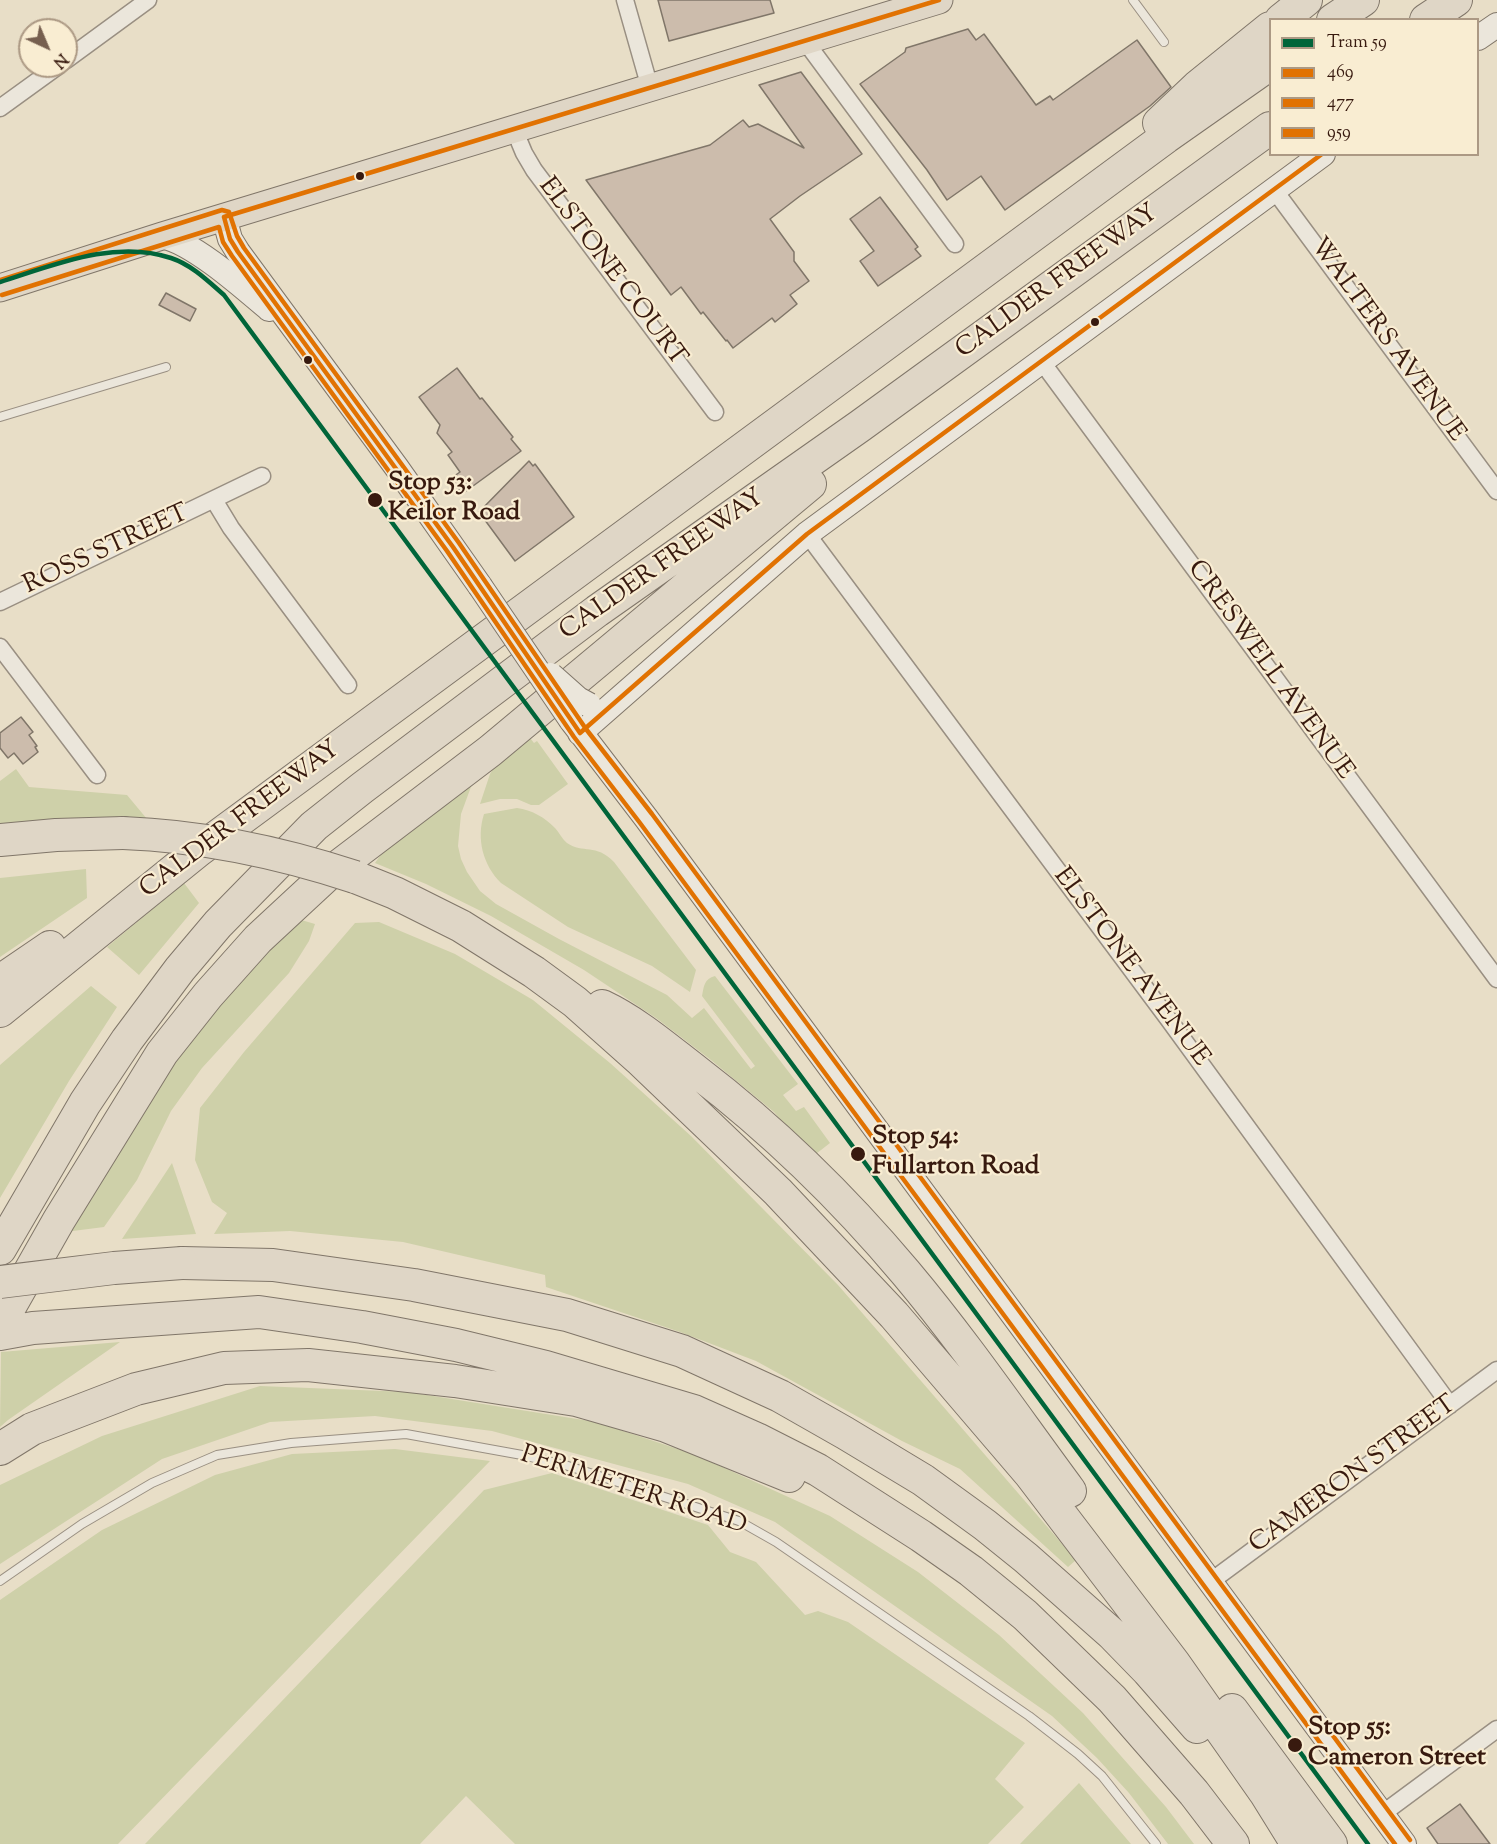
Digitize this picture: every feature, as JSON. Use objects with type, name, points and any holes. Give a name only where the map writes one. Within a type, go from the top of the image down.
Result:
[{"type":"highway","points":[[1284,18],[1306,0]]},
{"type":"highway","points":[[1337,18],[1363,0]]},
{"type":"highway","points":[[1429,18],[1455,0]]},
{"type":"highway","points":[[1057,217],[1197,87],[1269,29]]},
{"type":"highway","name":"CALDER FREEWAY","points":[[0,1011],[168,873],[1057,217],[1269,65]]},
{"type":"highway","name":"CALDER FREEWAY","points":[[0,1249],[85,1103],[127,1040],[180,969],[218,924],[314,826],[597,610],[860,426],[1269,129]]},
{"type":"highway","points":[[0,1324],[59,1220],[162,1053],[208,995],[258,939],[327,875],[482,758],[816,479],[860,426]]},
{"type":"highway","points":[[0,840],[56,835],[123,833],[161,835],[232,844],[311,862],[395,893],[461,926],[534,972],[575,1002],[731,1145],[811,1227],[949,1377],[1030,1474],[1167,1654],[1266,1794],[1297,1844]]},
{"type":"highway","points":[[0,981],[36,955],[168,873]]},
{"type":"highway","points":[[534,972],[611,1010],[721,1090],[828,1187],[870,1232],[945,1322],[1331,1844]]},
{"type":"highway","points":[[0,1282],[114,1268],[182,1263],[273,1265],[414,1285],[567,1316],[682,1351],[780,1396],[845,1433],[923,1480],[985,1525],[1073,1598],[1148,1671],[1225,1760],[1291,1844]]},
{"type":"highway","points":[[0,1334],[33,1328],[150,1318],[259,1312],[362,1327],[456,1345],[546,1367],[694,1411],[818,1470],[921,1536],[1025,1615],[1112,1699],[1194,1793],[1233,1844]]},
{"type":"highway","points":[[0,1449],[32,1430],[136,1389],[224,1368],[308,1365],[455,1381],[576,1400],[666,1426],[854,1503],[921,1536]]},
{"type":"main road","points":[[0,288],[162,236],[939,0]]},
{"type":"main road","points":[[1479,38],[1497,25]]},
{"type":"main road","points":[[575,726],[807,534],[1320,156]]},
{"type":"main road","points":[[224,217],[234,247],[397,468],[575,726],[653,828],[1404,1844]]},
{"type":"main road","points":[[162,236],[177,241],[197,253],[296,331]]},
{"type":"main road","points":[[527,654],[574,696],[601,705]]},
{"type":"street","points":[[78,51],[148,0]]},
{"type":"street","points":[[626,0],[650,88]]},
{"type":"street","points":[[805,41],[955,244]]},
{"type":"street","points":[[0,108],[41,78]]},
{"type":"street","name":"ELSTONE COURT","points":[[514,129],[534,170],[715,412]]},
{"type":"street","name":"WALTERS AVENUE","points":[[1275,191],[1497,491]]},
{"type":"street","name":"CRESWELL AVENUE","points":[[1042,362],[1497,979]]},
{"type":"street","name":"ROSS STREET","points":[[0,602],[262,476]]},
{"type":"street","name":"ROSS STREET","points":[[214,500],[231,528],[348,685]]},
{"type":"street","name":"ELSTONE AVENUE","points":[[807,534],[1169,1020],[1450,1405]]},
{"type":"street","points":[[0,647],[97,776]]},
{"type":"street","name":"CAMERON STREET","points":[[1210,1582],[1497,1370]]},
{"type":"street","points":[[1382,1814],[1497,1729]]},
{"type":"lane","points":[[1133,0],[1164,42]]},
{"type":"lane","points":[[0,417],[166,367]]},
{"type":"lane","name":"PERIMETER ROAD","points":[[0,1581],[82,1524],[152,1483],[217,1455],[291,1443],[406,1434],[533,1457],[565,1465],[739,1521],[776,1542],[1029,1716],[1078,1754],[1102,1776],[1156,1844]]},
{"type":"green space","points":[[526,733],[534,743],[537,741],[568,784],[539,805],[531,805],[517,799],[500,799],[480,804],[490,774],[502,754]]},
{"type":"green space","points":[[16,769],[29,787],[127,795],[147,819],[59,819],[0,825],[0,781]]},
{"type":"green space","points":[[472,784],[461,814],[458,846],[467,872],[480,891],[496,904],[667,995],[692,1018],[704,1008],[751,1069],[755,1066],[702,996],[707,981],[715,976],[798,1084],[783,1095],[796,1111],[804,1107],[830,1143],[812,1157],[774,1112],[656,1018],[584,970],[491,916],[426,884],[375,863],[383,852],[406,831]]},
{"type":"green space","points":[[517,808],[528,810],[542,817],[567,843],[601,853],[614,862],[696,970],[690,992],[652,966],[568,927],[501,883],[490,868],[483,851],[482,823],[484,814]]},
{"type":"green space","points":[[86,869],[87,898],[0,957],[0,878]]},
{"type":"green space","points":[[184,883],[199,903],[139,975],[107,947]]},
{"type":"green space","points":[[291,917],[315,924],[309,941],[289,973],[202,1068],[171,1111],[137,1180],[104,1227],[65,1232],[146,1087]]},
{"type":"green space","points":[[379,922],[455,954],[533,1000],[610,1063],[691,1136],[838,1285],[1076,1560],[1068,1567],[960,1469],[902,1441],[756,1361],[680,1332],[546,1287],[545,1275],[403,1242],[290,1231],[214,1234],[227,1213],[212,1202],[195,1160],[200,1108],[244,1052],[355,923]]},
{"type":"green space","points":[[91,986],[117,1007],[69,1081],[0,1198],[0,1065]]},
{"type":"green space","points":[[172,1163],[196,1234],[122,1239]]},
{"type":"green space","points":[[120,1342],[8,1420],[0,1427],[1,1352]]},
{"type":"green space","points":[[260,1386],[408,1392],[596,1422],[696,1455],[830,1516],[918,1572],[999,1635],[1083,1713],[1166,1807],[1194,1844],[1168,1844],[1129,1793],[1097,1758],[1052,1716],[775,1522],[688,1484],[492,1431],[375,1416],[270,1422],[162,1459],[0,1564],[0,1485],[102,1436]]},
{"type":"green space","points":[[395,1449],[490,1461],[118,1844],[0,1844],[0,1600],[102,1530],[215,1475],[292,1454]]},
{"type":"green space","points":[[552,1473],[708,1525],[730,1552],[756,1562],[805,1615],[818,1611],[848,1622],[1025,1743],[995,1779],[1024,1807],[988,1844],[515,1844],[466,1796],[420,1844],[145,1844],[484,1490]]},
{"type":"green space","points":[[1079,1783],[1131,1844],[1020,1844]]},
{"type":"building","points":[[658,0],[770,0],[774,13],[669,41]]},
{"type":"building","points":[[968,29],[976,40],[984,34],[1036,105],[1050,96],[1053,100],[1137,40],[1171,87],[1150,106],[1005,210],[981,176],[947,200],[927,170],[860,84],[905,52],[906,48]]},
{"type":"building","points":[[801,72],[862,154],[770,219],[794,252],[794,261],[809,281],[790,295],[797,304],[775,322],[772,318],[733,348],[703,312],[701,314],[681,287],[671,295],[586,180],[710,145],[743,120],[749,127],[758,124],[804,148],[759,85]]},
{"type":"building","points":[[880,197],[918,247],[915,249],[921,256],[878,286],[860,261],[874,251],[850,219]]},
{"type":"building","points":[[166,293],[196,309],[190,321],[159,305]]},
{"type":"building","points":[[457,368],[513,437],[511,439],[521,451],[462,494],[450,479],[460,472],[448,455],[452,452],[437,433],[440,425],[419,397]]},
{"type":"building","points":[[529,461],[533,466],[535,464],[574,517],[515,561],[479,512]]},
{"type":"building","points":[[21,717],[33,732],[29,735],[37,746],[35,747],[38,752],[23,764],[14,753],[8,758],[0,748],[0,733]]},
{"type":"building","points":[[1460,1804],[1490,1844],[1438,1844],[1427,1828]]},
{"type":"tram line","name":"59","points":[[0,282],[85,256],[128,251],[150,253],[179,261],[224,295],[1368,1844]]},
{"type":"transit line","name":"469","points":[[224,217],[939,0]]},
{"type":"transit line","name":"469","points":[[580,733],[807,534],[1319,156]]},
{"type":"transit line","name":"959","points":[[0,280],[222,210],[229,212],[237,236],[244,248],[459,543],[586,729],[652,814],[1410,1840]]},
{"type":"transit line","name":"469","points":[[224,217],[230,239],[238,252],[453,547],[580,733]]},
{"type":"transit line","name":"477","points":[[2,295],[219,227],[223,242],[232,256],[447,551],[574,737],[1395,1844]]},
{"type":"place","name":"Stop 53: Keilor Road","points":[[375,500]]},
{"type":"place","name":"Stop 54: Fullarton Road","points":[[858,1154]]},
{"type":"place","name":"Stop 55: Cameron Street","points":[[1295,1745]]}]
